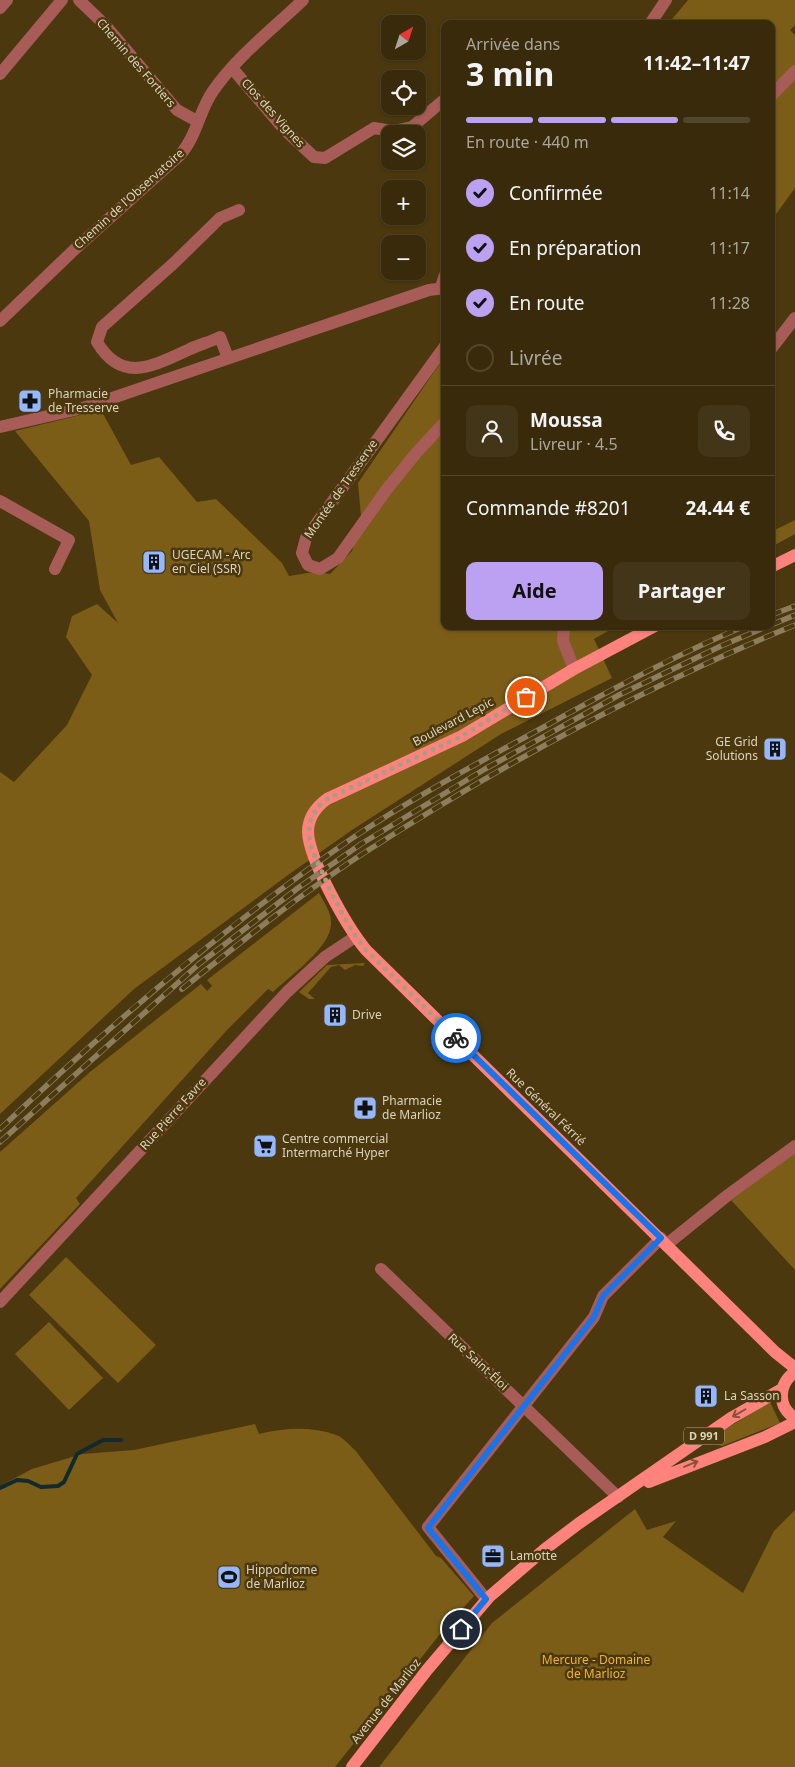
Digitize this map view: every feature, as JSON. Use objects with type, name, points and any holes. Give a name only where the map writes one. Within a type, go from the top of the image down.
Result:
[{"type":"main road","points":[[775,565],[795,554]]},
{"type":"main road","name":"Boulevard Lepic","points":[[320,867],[309,842],[308,832],[311,819],[321,803],[462,736],[574,669],[647,630]]},
{"type":"main road","name":"Rue Général Férrié","points":[[320,867],[355,937],[366,950],[775,1352],[795,1368]]},
{"type":"main road","name":"Rue Général Férrié","points":[[775,1352],[788,1381],[783,1405],[795,1418]]},
{"type":"main road","name":"Avenue de Marlioz","points":[[352,1767],[486,1599],[544,1549],[731,1418],[788,1381]]},
{"type":"main road","name":"Avenue de Marlioz","points":[[630,1489],[765,1437],[795,1422]]},
{"type":"main road","name":"Avenue de Marlioz","points":[[461,1629],[493,1599],[506,1582]]},
{"type":"street","points":[[0,8],[7,0]]},
{"type":"street","points":[[0,74],[62,0]]},
{"type":"street","name":"Chemin des Fortiers","points":[[79,0],[106,26],[177,110],[197,121]]},
{"type":"street","name":"Chemin de l'Observatoire","points":[[0,321],[75,249],[180,155],[192,138],[197,121],[207,100],[232,68],[303,0]]},
{"type":"street","points":[[653,20],[666,0]]},
{"type":"street","name":"Clos des Vignes","points":[[232,68],[284,129],[314,158],[325,158],[374,128],[394,131],[412,127],[441,102]]},
{"type":"street","points":[[775,92],[795,71]]},
{"type":"street","points":[[228,358],[220,337],[146,368],[131,369],[117,363],[103,352],[97,342],[102,327],[174,263],[220,218],[239,210]]},
{"type":"street","points":[[3,426],[83,408],[228,358],[441,289]]},
{"type":"street","points":[[775,343],[795,318]]},
{"type":"street","name":"Montée de Tresserve","points":[[441,352],[306,538],[302,553],[308,564],[320,569],[338,558],[387,489],[441,427]]},
{"type":"street","points":[[0,501],[69,540],[55,569]]},
{"type":"street","points":[[564,630],[563,641],[574,669]]},
{"type":"street","name":"Rue Pierre Favre","points":[[0,1302],[188,1096],[287,992],[325,957],[355,937]]},
{"type":"street","points":[[486,1599],[428,1528],[594,1317],[603,1296],[664,1242],[795,1146]]},
{"type":"street","name":"Rue Saint-Éloi","points":[[381,1269],[618,1497]]},
{"type":"green space","points":[[688,0],[795,0],[795,25],[790,30],[795,35],[795,188],[775,216],[775,20],[671,20]]},
{"type":"green space","points":[[441,362],[441,630],[610,630],[594,639],[612,678],[501,734],[352,830],[288,875],[134,989],[0,1114],[0,772],[14,782],[67,725],[92,675],[66,637],[72,616],[97,604],[118,623],[100,590],[89,521],[15,431],[101,410],[131,465],[159,457],[197,502],[216,499],[282,563],[289,576],[314,572],[330,574],[352,551],[361,516],[358,483]]},
{"type":"green space","points":[[795,520],[795,534],[775,545],[775,530]]},
{"type":"green space","points":[[319,893],[329,911],[331,922],[330,931],[318,951],[273,992],[268,989],[227,1030],[76,1198],[80,1204],[0,1289],[0,1152],[90,1072],[201,984],[207,991],[212,986],[207,980]]},
{"type":"green space","points":[[365,963],[363,966],[355,965],[345,970],[339,965],[331,967],[308,993],[315,999],[309,999],[299,992],[327,965]]},
{"type":"green space","points":[[795,1151],[795,1270],[731,1200]]},
{"type":"green space","points":[[66,1257],[156,1345],[118,1383],[29,1295]]},
{"type":"green space","points":[[49,1322],[103,1378],[69,1410],[15,1354]]},
{"type":"green space","points":[[770,1402],[780,1423],[722,1446],[718,1445],[714,1436]]},
{"type":"green space","name":"Hippodrome de Marlioz","points":[[255,1424],[259,1434],[278,1430],[307,1429],[327,1432],[344,1439],[355,1450],[436,1556],[441,1558],[474,1596],[444,1629],[335,1767],[0,1767],[0,1486],[32,1469],[82,1454],[134,1450]]},
{"type":"green space","name":"Mercure - Domaine de Marlioz","points":[[635,1509],[647,1530],[676,1521],[663,1537],[743,1593],[774,1531],[795,1510],[795,1767],[379,1767],[492,1623]]},
{"type":"waterway","points":[[0,1488],[17,1480],[28,1481],[41,1487],[58,1486],[64,1482],[77,1454],[103,1440],[121,1440]]},
{"type":"railway","points":[[775,614],[795,606]]},
{"type":"railway","points":[[775,623],[795,615]]},
{"type":"railway","points":[[182,989],[320,883],[367,851],[470,788],[523,757],[630,700],[795,625]]},
{"type":"railway","points":[[0,1129],[84,1051],[171,976],[307,870],[354,837],[446,781],[592,701],[667,661],[736,630]]},
{"type":"railway","points":[[0,1142],[199,964],[298,888],[361,844],[485,769],[619,695],[759,630]]},
{"type":"way so far","points":[[456,1038],[355,937],[336,903],[312,850],[309,842],[309,824],[317,808],[327,799],[462,736],[526,697]]},
{"type":"place","name":"Pharmacie de Tresserve","points":[[30,401]]},
{"type":"place","name":"UGECAM - Arc en Ciel (SSR)","points":[[154,562]]},
{"type":"place","name":"GE Grid Solutions","points":[[775,749]]},
{"type":"place","name":"Drive","points":[[335,1015]]},
{"type":"place","name":"Pharmacie de Marlioz","points":[[365,1108]]},
{"type":"place","name":"Centre commercial Intermarché Hyper","points":[[265,1146]]},
{"type":"place","name":"La Sasson","points":[[706,1396]]},
{"type":"place","name":"Lamotte","points":[[493,1556]]},
{"type":"place","name":"Hippodrome de Marlioz","points":[[229,1577]]},
{"type":"route","points":[[456,1038],[661,1238],[603,1296],[594,1317],[428,1528],[486,1599],[461,1629]]}]
